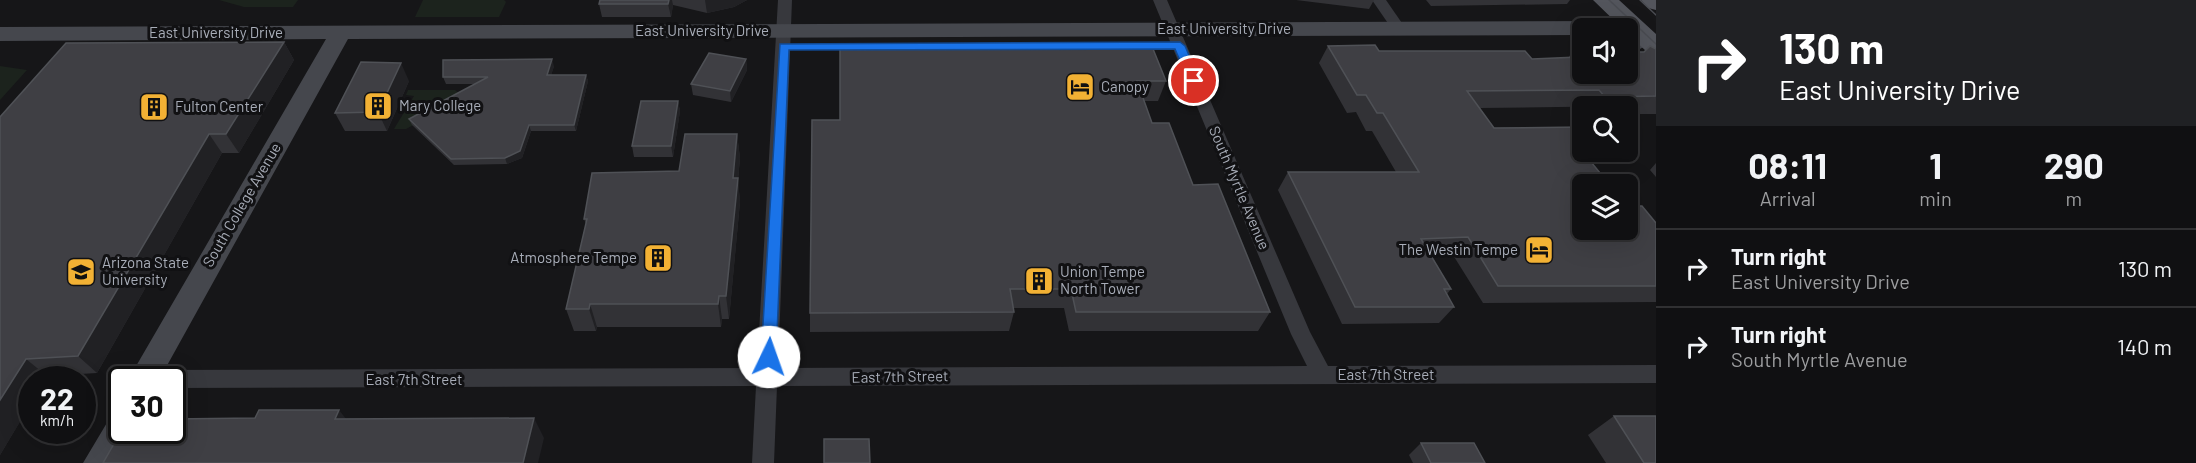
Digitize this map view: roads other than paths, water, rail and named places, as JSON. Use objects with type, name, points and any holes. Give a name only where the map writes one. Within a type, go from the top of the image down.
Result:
[{"type":"main road","points":[[1605,0],[1642,39]]},
{"type":"main road","points":[[1653,0],[1656,3]]},
{"type":"main road","name":"East University Drive","points":[[1176,37],[1399,28],[1572,28]]},
{"type":"main road","name":"East University Drive","points":[[0,34],[77,42]]},
{"type":"main road","name":"East University Drive","points":[[0,51],[77,42],[337,40],[1176,37],[1572,44]]},
{"type":"main road","name":"South College Avenue","points":[[150,366],[337,40]]},
{"type":"main road","points":[[100,463],[111,444]]},
{"type":"street","points":[[763,463],[785,0]]},
{"type":"street","name":"South Myrtle Avenue","points":[[1160,0],[1301,334],[1322,375]]},
{"type":"street","points":[[1379,0],[1399,28]]},
{"type":"street","name":"East 7th Street","points":[[186,379],[1656,374]]},
{"type":"tram line","points":[[1609,0],[1656,44]]},
{"type":"tram line","points":[[1640,0],[1656,15]]},
{"type":"place","name":"Canopy","points":[[1080,87]]},
{"type":"place","name":"Mary College","points":[[378,106]]},
{"type":"place","name":"Fulton Center","points":[[154,107]]},
{"type":"place","name":"The Westin Tempe","points":[[1539,250]]},
{"type":"place","name":"Atmosphere Tempe","points":[[658,258]]},
{"type":"place","name":"Arizona State University","points":[[81,272]]},
{"type":"place","name":"Union Tempe North Tower","points":[[1039,281]]}]
